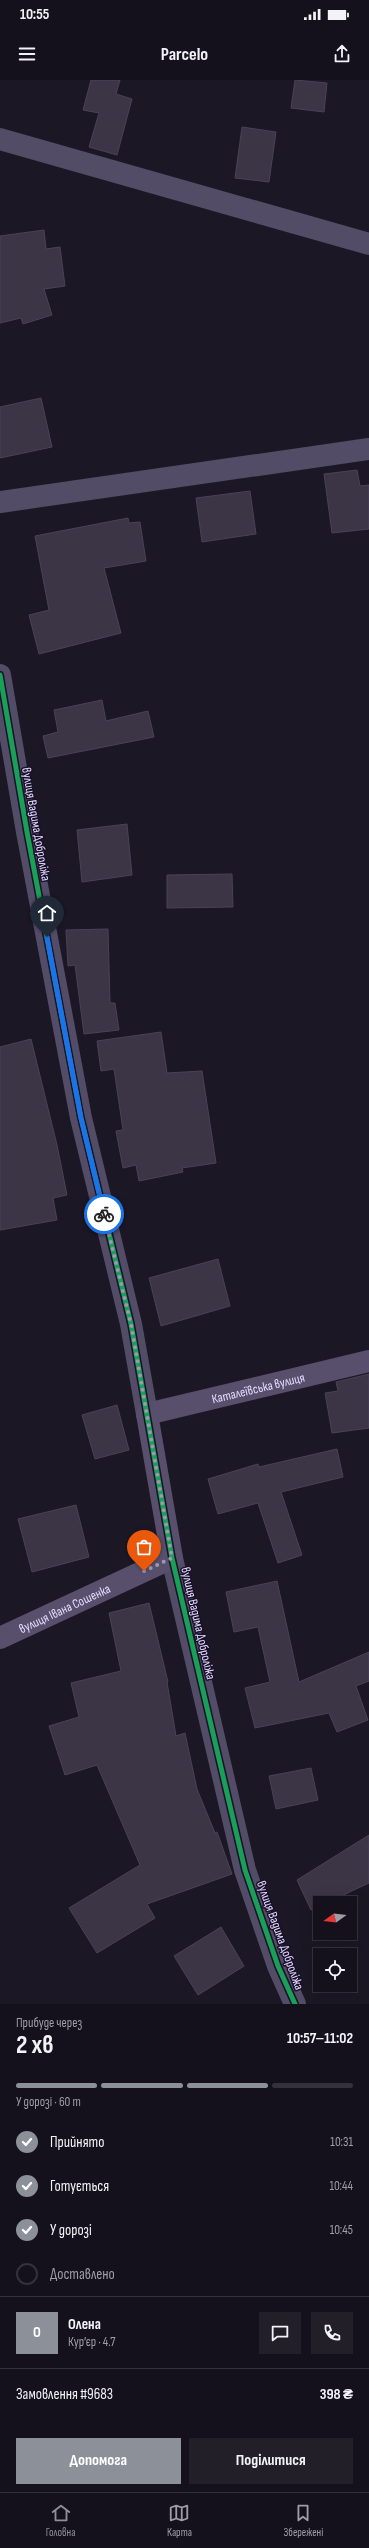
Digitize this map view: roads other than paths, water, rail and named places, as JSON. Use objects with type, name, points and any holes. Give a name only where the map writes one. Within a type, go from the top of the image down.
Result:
[{"type":"street","points":[[0,139],[369,244]]},
{"type":"street","points":[[0,502],[369,450]]},
{"type":"street","name":"вулиця Вадима Доброліжа","points":[[0,675],[27,832],[81,1118],[131,1324],[172,1558],[245,1870],[278,1966],[295,2004]]},
{"type":"street","name":"Каталеївська вулиця","points":[[147,1414],[369,1361]]},
{"type":"street","name":"вулиця Івана Сошенка","points":[[0,1638],[172,1558]]}]
